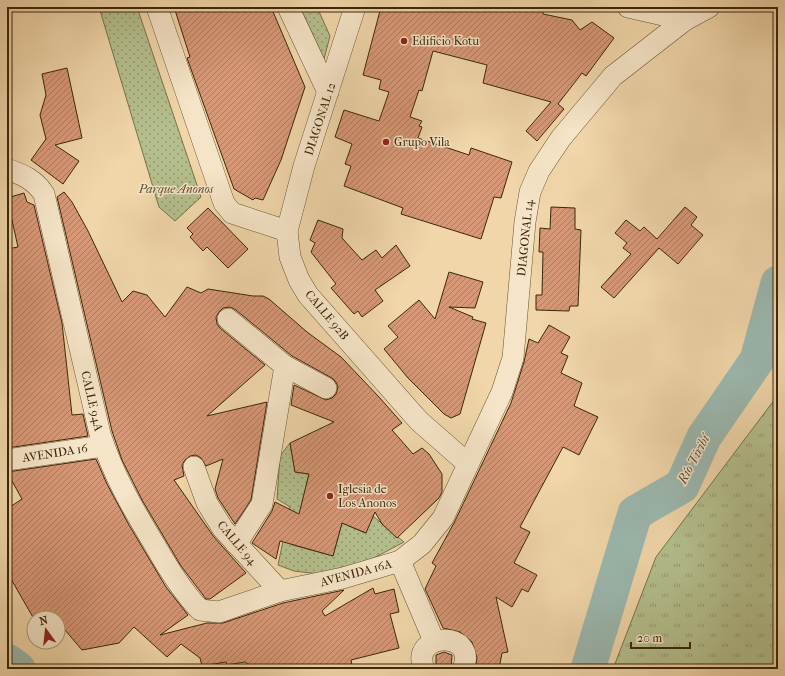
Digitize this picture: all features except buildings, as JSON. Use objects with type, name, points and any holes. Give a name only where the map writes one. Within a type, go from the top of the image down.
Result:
[{"type":"street","points":[[157,7],[224,203],[232,213],[287,231]]},
{"type":"street","points":[[288,7],[328,92]]},
{"type":"street","name":"DIAGONAL 12","points":[[287,231],[304,166],[355,7]]},
{"type":"street","points":[[628,7],[685,20]]},
{"type":"street","name":"DIAGONAL 14","points":[[467,463],[502,392],[513,358],[525,222],[530,192],[539,170],[561,138],[613,76],[685,20],[709,7]]},
{"type":"street","name":"CALLE 94A","points":[[7,169],[28,177],[37,184],[44,194],[103,446],[110,466],[129,503],[185,595],[200,610],[219,612]]},
{"type":"street","name":"CALLE 92B","points":[[287,231],[290,257],[298,280],[308,295],[419,421],[467,463]]},
{"type":"street","points":[[228,319],[285,366],[326,388]]},
{"type":"street","points":[[236,544],[262,504],[285,366]]},
{"type":"street","name":"AVENIDA 16","points":[[7,460],[103,446]]},
{"type":"street","name":"AVENIDA 16A","points":[[219,612],[280,591],[343,578],[400,560],[422,544],[442,518],[467,463]]},
{"type":"street","name":"CALLE 94","points":[[194,467],[207,503],[223,530],[280,591]]},
{"type":"street","points":[[400,560],[434,641]]},
{"type":"street","points":[[424,669],[422,658],[425,651],[434,641],[448,640],[460,646],[465,658],[463,669]]},
{"type":"green space","name":"Parque Anonos","points":[[99,7],[137,7],[201,197],[175,221],[159,207]]},
{"type":"green space","points":[[300,7],[317,7],[330,36],[324,59]]},
{"type":"green space","points":[[778,395],[778,669],[613,669],[656,557]]},
{"type":"green space","points":[[290,443],[295,472],[309,474],[292,545],[333,556],[342,523],[365,533],[373,516],[404,542],[370,560],[319,574],[294,571],[278,565],[290,507],[277,499],[280,456]]},
{"type":"waterway","name":"Río Tiribí","points":[[588,669],[635,513],[682,486],[704,437],[757,360],[778,283]]},
{"type":"waterway","name":"Río Tiribí","points":[[7,661],[18,669]]},
{"type":"place","name":"Edificio Kotu","points":[[404,41]]},
{"type":"place","name":"Grupo Vila","points":[[386,142]]},
{"type":"place","name":"Iglesia de Los Anonos","points":[[330,496]]}]
